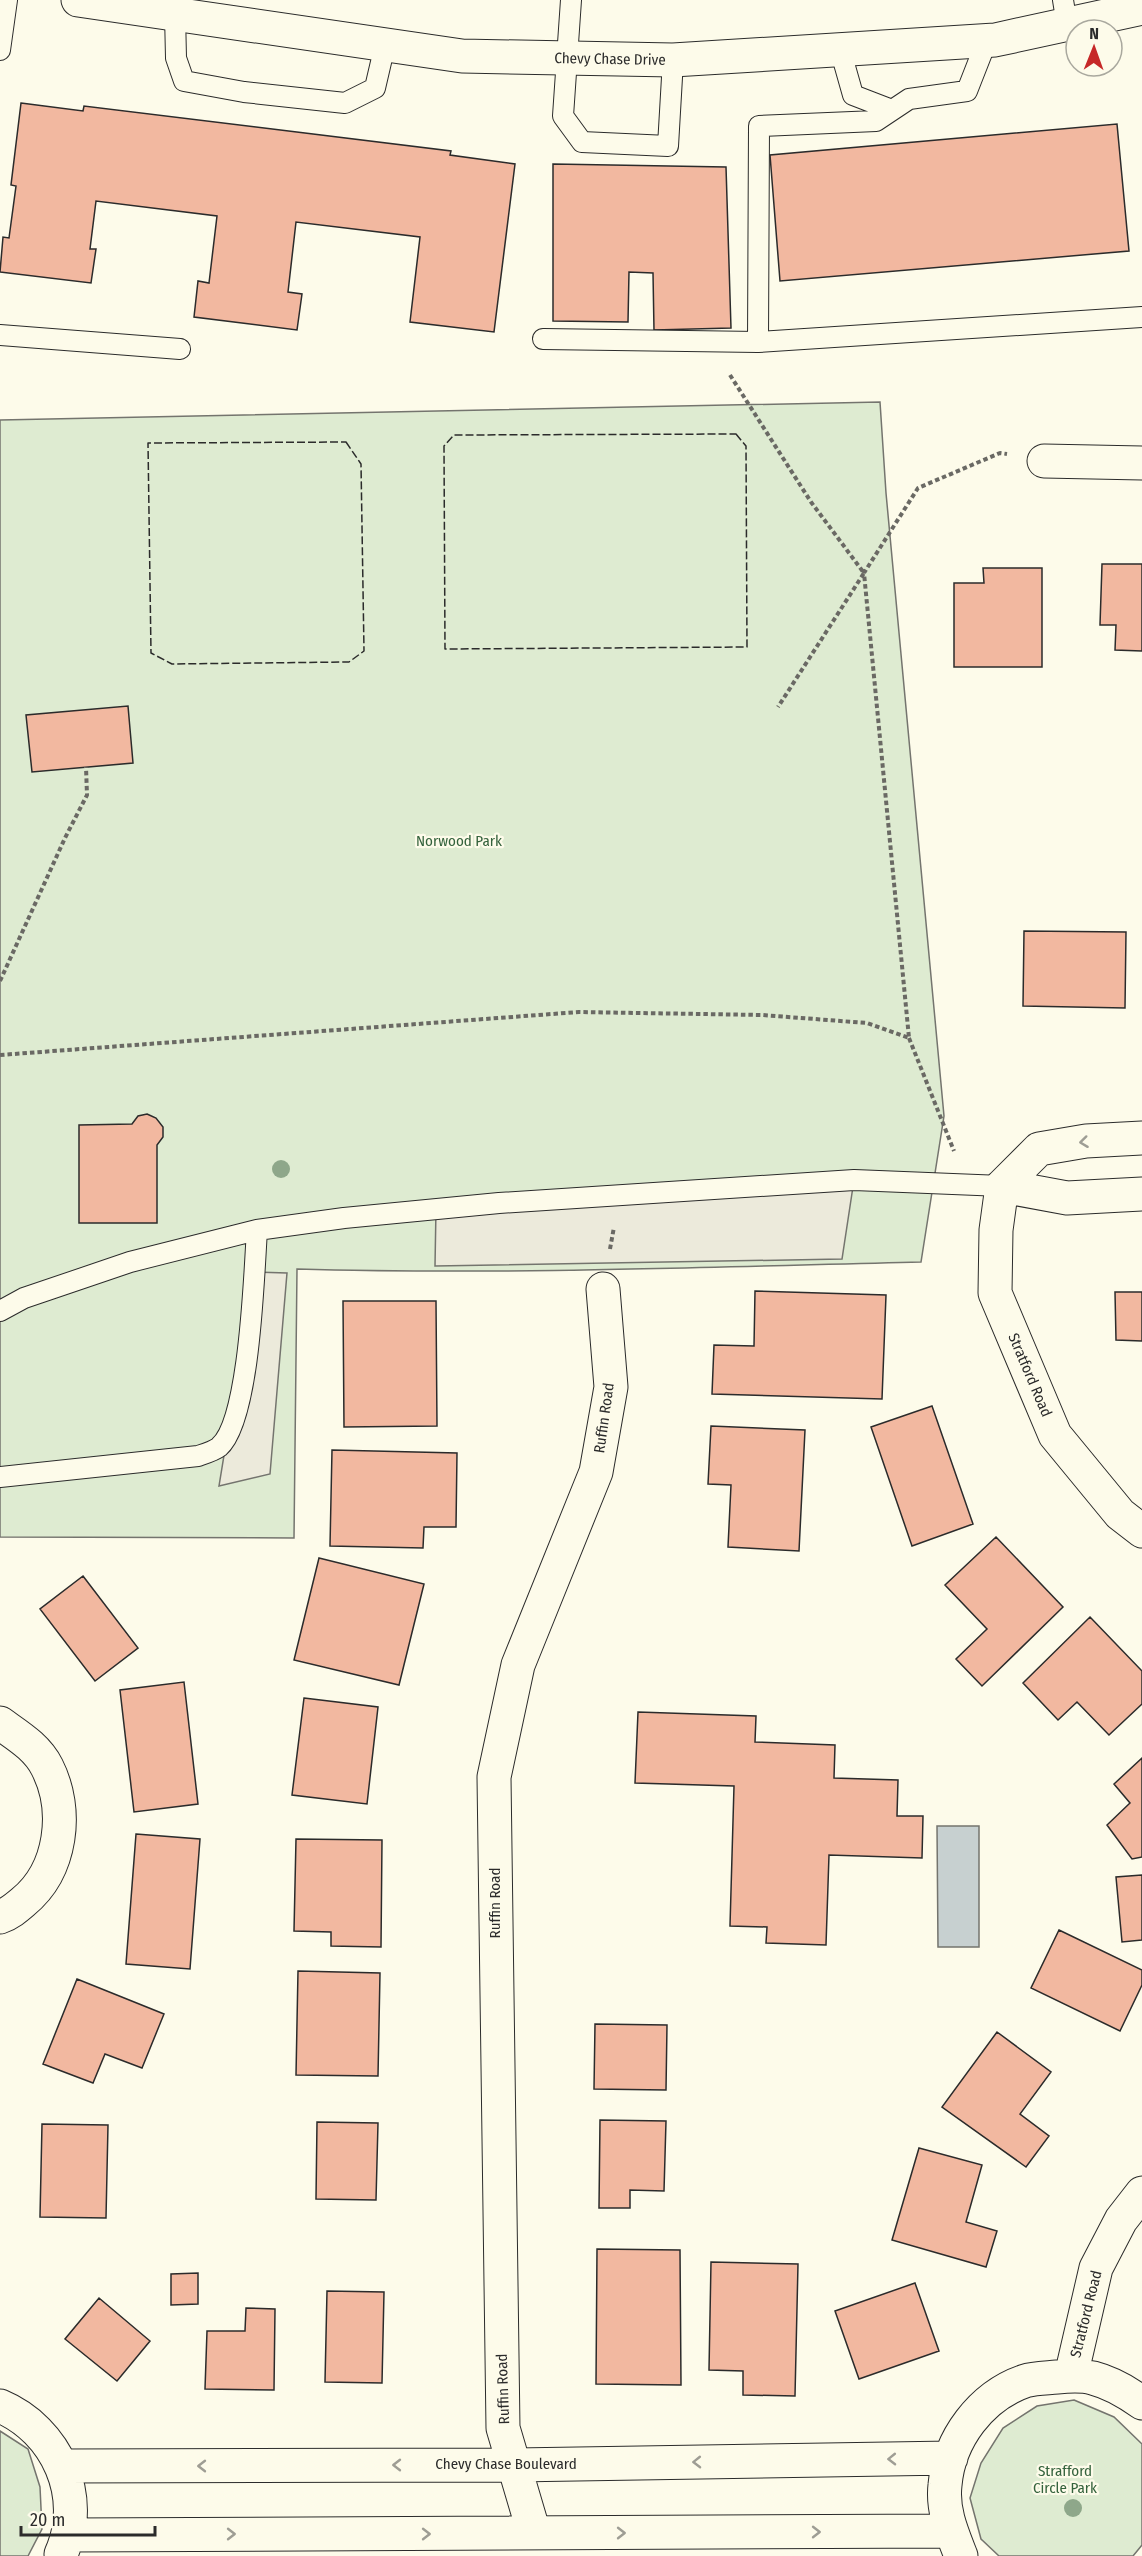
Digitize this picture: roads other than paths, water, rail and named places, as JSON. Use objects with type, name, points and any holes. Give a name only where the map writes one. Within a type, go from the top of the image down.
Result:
[{"type":"street","name":"Chevy Chase Drive","points":[[78,0],[195,11],[385,45],[462,56],[673,60],[987,40],[1065,13],[1142,8]]},
{"type":"street","points":[[1044,461],[1142,463]]},
{"type":"street","points":[[1002,1186],[1040,1149],[1086,1141],[1142,1138]]},
{"type":"street","points":[[1002,1186],[1067,1198],[1142,1194]]},
{"type":"street","name":"Stratford Road","points":[[1002,1186],[996,1230],[995,1293],[1055,1435],[1120,1514],[1142,1531]]},
{"type":"street","name":"Ruffin Road","points":[[534,2533],[503,2428],[494,1777],[518,1665],[596,1472],[611,1387],[603,1289]]},
{"type":"street","points":[[0,1723],[31,1745],[46,1765],[56,1789],[60,1832],[48,1872],[30,1896],[6,1915],[0,1917]]},
{"type":"street","name":"Stratford Road","points":[[1071,2376],[1096,2268],[1121,2220],[1142,2193]]},
{"type":"street","points":[[0,2406],[16,2413],[41,2433],[62,2466],[69,2487],[71,2516],[64,2546],[534,2533],[956,2544],[947,2522],[945,2485],[951,2458],[970,2420],[995,2396],[1026,2380],[1071,2376],[1091,2377],[1121,2388],[1142,2403]]},
{"type":"street","name":"Chevy Chase Boulevard","points":[[62,2466],[515,2465],[951,2458]]},
{"type":"lane","points":[[0,50],[7,0]]},
{"type":"lane","points":[[571,0],[563,116],[582,142],[668,146],[673,60]]},
{"type":"lane","points":[[195,11],[176,58],[184,81],[244,92],[345,103],[375,88],[385,45]]},
{"type":"lane","points":[[758,342],[759,126],[876,121],[909,99],[967,91],[987,40]]},
{"type":"lane","points":[[840,50],[854,95],[892,110]]},
{"type":"lane","points":[[543,339],[758,342],[1142,317]]},
{"type":"lane","points":[[0,335],[180,349]]},
{"type":"lane","points":[[0,1311],[24,1299],[130,1262],[257,1230],[367,1215],[619,1195],[854,1180],[1002,1186]]},
{"type":"lane","points":[[0,1477],[198,1456],[219,1447],[233,1422],[241,1388],[248,1345],[257,1230]]},
{"type":"park label","name":"Norwood Park","points":[[459,841]]},
{"type":"park label","name":"Strafford Circle Park","points":[[1065,2480]]}]
